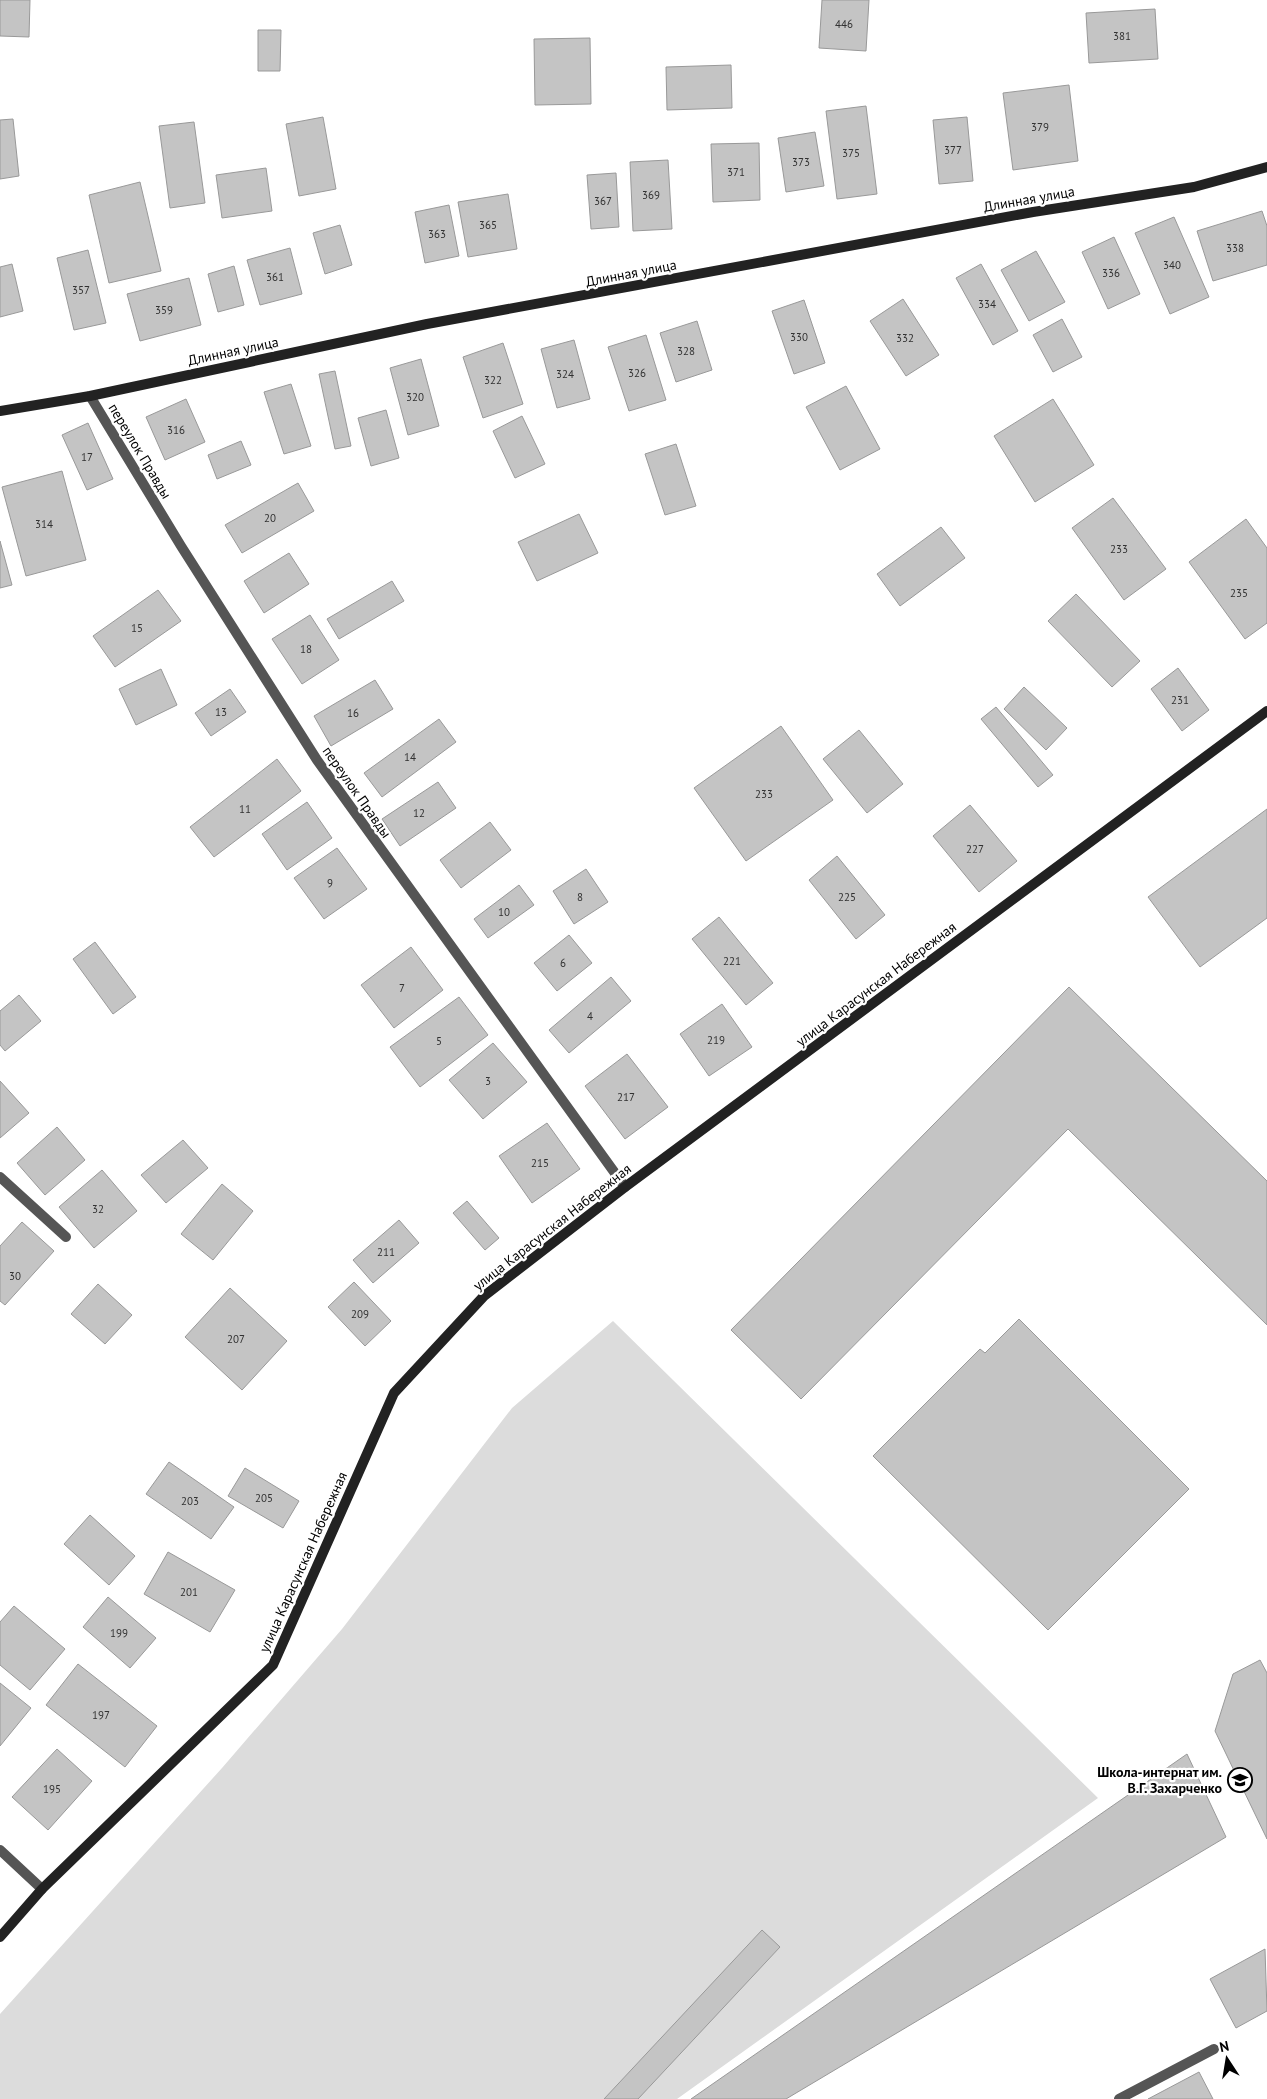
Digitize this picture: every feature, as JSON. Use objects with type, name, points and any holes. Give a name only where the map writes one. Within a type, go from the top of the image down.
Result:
[{"type":"street","name":"Длинная улица","points":[[0,411],[90,396],[427,324],[1033,212],[1194,187],[1267,167]]},
{"type":"street","name":"переулок Правды","points":[[90,396],[180,546],[317,760],[625,1188]]},
{"type":"street","name":"улица Карасунская Набережная","points":[[0,1937],[42,1889],[272,1665],[394,1393],[484,1296],[625,1188],[1267,711]]},
{"type":"street","points":[[0,1177],[66,1237]]},
{"type":"street","points":[[0,1850],[42,1889]]},
{"type":"street","points":[[1118,2099],[1214,2049]]},
{"type":"shaded area","points":[[613,1321],[1098,1798],[677,2099],[0,2099],[0,2014],[222,1768],[342,1629],[512,1408]]},
{"type":"building","points":[[0,0],[30,0],[29,37],[0,36]]},
{"type":"building","points":[[822,0],[869,0],[866,51],[819,48]]},
{"type":"building","points":[[1155,9],[1158,59],[1089,63],[1086,13]]},
{"type":"building","points":[[258,30],[281,30],[280,71],[258,71]]},
{"type":"building","points":[[590,38],[591,104],[535,105],[534,39]]},
{"type":"building","points":[[731,65],[732,108],[667,110],[666,67]]},
{"type":"building","points":[[1069,85],[1078,161],[1013,170],[1003,93]]},
{"type":"building","points":[[866,106],[877,194],[837,199],[826,111]]},
{"type":"building","points":[[323,117],[336,189],[299,196],[286,124]]},
{"type":"building","points":[[967,117],[973,181],[939,184],[933,120]]},
{"type":"building","points":[[13,119],[19,176],[0,179],[0,120]]},
{"type":"building","points":[[194,122],[205,203],[170,208],[159,126]]},
{"type":"building","points":[[815,132],[824,186],[786,192],[778,138]]},
{"type":"building","points":[[759,143],[760,200],[713,202],[711,144]]},
{"type":"building","points":[[668,160],[672,229],[633,231],[630,162]]},
{"type":"building","points":[[266,168],[272,211],[222,218],[216,175]]},
{"type":"building","points":[[616,173],[619,227],[591,229],[587,175]]},
{"type":"building","points":[[140,182],[161,271],[109,283],[89,195]]},
{"type":"building","points":[[508,194],[517,249],[468,257],[458,202]]},
{"type":"building","points":[[449,205],[459,256],[425,263],[415,212]]},
{"type":"building","points":[[1262,211],[1267,226],[1267,265],[1213,281],[1197,231]]},
{"type":"building","points":[[1174,217],[1209,297],[1170,314],[1135,233]]},
{"type":"building","points":[[340,225],[352,265],[325,274],[313,233]]},
{"type":"building","points":[[1114,237],[1140,294],[1108,309],[1082,252]]},
{"type":"building","points":[[290,248],[302,294],[260,305],[247,260]]},
{"type":"building","points":[[88,250],[106,323],[74,330],[57,258]]},
{"type":"building","points":[[1036,251],[1065,302],[1029,321],[1001,270]]},
{"type":"building","points":[[12,264],[23,311],[0,317],[0,267]]},
{"type":"building","points":[[981,264],[1018,331],[993,345],[956,278]]},
{"type":"building","points":[[234,266],[244,305],[218,312],[208,274]]},
{"type":"building","points":[[189,278],[201,325],[140,341],[127,294]]},
{"type":"building","points":[[903,299],[939,355],[906,376],[870,321]]},
{"type":"building","points":[[804,300],[825,363],[794,374],[772,311]]},
{"type":"building","points":[[1062,319],[1082,357],[1053,372],[1033,335]]},
{"type":"building","points":[[697,321],[712,370],[676,382],[660,333]]},
{"type":"building","points":[[646,335],[666,400],[629,411],[608,347]]},
{"type":"building","points":[[574,340],[590,399],[557,408],[541,349]]},
{"type":"building","points":[[503,343],[523,404],[483,418],[463,357]]},
{"type":"building","points":[[421,359],[439,426],[408,435],[390,368]]},
{"type":"building","points":[[335,371],[351,446],[335,449],[319,374]]},
{"type":"building","points":[[291,384],[311,446],[284,454],[264,392]]},
{"type":"building","points":[[846,386],[880,449],[840,470],[806,407]]},
{"type":"building","points":[[186,399],[205,442],[165,460],[146,417]]},
{"type":"building","points":[[1053,399],[1094,465],[1035,502],[994,436]]},
{"type":"building","points":[[386,410],[399,458],[371,466],[358,418]]},
{"type":"building","points":[[522,416],[545,464],[515,478],[493,431]]},
{"type":"building","points":[[88,423],[113,479],[87,490],[62,435]]},
{"type":"building","points":[[241,441],[251,465],[217,479],[208,455]]},
{"type":"building","points":[[676,444],[696,506],[665,515],[645,454]]},
{"type":"building","points":[[62,471],[86,560],[26,576],[2,487]]},
{"type":"building","points":[[298,483],[314,511],[242,553],[225,525]]},
{"type":"building","points":[[1113,498],[1166,569],[1124,600],[1072,528]]},
{"type":"building","points":[[579,514],[598,553],[537,581],[518,542]]},
{"type":"building","points":[[1246,519],[1267,548],[1267,623],[1245,639],[1189,562]]},
{"type":"building","points":[[941,527],[965,558],[900,606],[877,574]]},
{"type":"building","points":[[0,541],[12,585],[0,588]]},
{"type":"building","points":[[289,553],[309,584],[264,613],[244,581]]},
{"type":"building","points":[[392,581],[404,601],[339,639],[327,619]]},
{"type":"building","points":[[158,590],[181,621],[115,667],[93,636]]},
{"type":"building","points":[[1076,594],[1140,661],[1112,687],[1048,621]]},
{"type":"building","points":[[310,615],[339,660],[302,684],[272,639]]},
{"type":"building","points":[[1178,668],[1209,710],[1182,731],[1151,689]]},
{"type":"building","points":[[161,669],[177,705],[136,725],[119,689]]},
{"type":"building","points":[[375,680],[393,709],[331,746],[314,716]]},
{"type":"building","points":[[1024,687],[1067,728],[1046,750],[1004,709]]},
{"type":"building","points":[[230,689],[246,712],[211,736],[195,713]]},
{"type":"building","points":[[996,707],[1053,775],[1038,787],[981,719]]},
{"type":"building","points":[[439,719],[456,742],[382,797],[364,773]]},
{"type":"building","points":[[781,726],[833,800],[746,861],[694,788]]},
{"type":"building","points":[[859,730],[903,784],[867,813],[823,759]]},
{"type":"building","points":[[277,759],[301,791],[214,857],[190,827]]},
{"type":"building","points":[[438,782],[456,808],[400,846],[382,819]]},
{"type":"building","points":[[307,802],[332,838],[287,870],[262,834]]},
{"type":"building","points":[[970,805],[1017,861],[979,892],[933,836]]},
{"type":"building","points":[[1267,809],[1267,918],[1200,967],[1148,897]]},
{"type":"building","points":[[490,822],[511,850],[461,888],[440,860]]},
{"type":"building","points":[[337,848],[367,889],[324,919],[294,878]]},
{"type":"building","points":[[837,856],[885,915],[856,939],[809,880]]},
{"type":"building","points":[[586,869],[608,902],[574,924],[553,891]]},
{"type":"building","points":[[519,885],[534,905],[488,938],[474,919]]},
{"type":"building","points":[[719,917],[773,983],[746,1005],[692,939]]},
{"type":"building","points":[[569,935],[592,963],[557,991],[534,963]]},
{"type":"building","points":[[95,942],[136,997],[113,1014],[73,959]]},
{"type":"building","points":[[411,947],[443,990],[394,1028],[361,985]]},
{"type":"building","points":[[611,977],[631,1001],[569,1053],[549,1030]]},
{"type":"building","points":[[1069,987],[1267,1181],[1267,1325],[1068,1129],[801,1399],[731,1330]]},
{"type":"building","points":[[19,995],[41,1021],[5,1051],[0,1045],[0,1011]]},
{"type":"building","points":[[459,997],[488,1035],[420,1087],[390,1047]]},
{"type":"building","points":[[722,1004],[752,1047],[709,1076],[680,1034]]},
{"type":"building","points":[[493,1043],[527,1082],[483,1119],[449,1080]]},
{"type":"building","points":[[627,1054],[668,1107],[625,1139],[585,1086]]},
{"type":"building","points":[[0,1081],[29,1113],[0,1138]]},
{"type":"building","points":[[547,1123],[580,1169],[532,1203],[499,1156]]},
{"type":"building","points":[[57,1127],[85,1160],[45,1195],[17,1163]]},
{"type":"building","points":[[183,1140],[208,1168],[166,1203],[141,1175]]},
{"type":"building","points":[[102,1170],[137,1211],[94,1248],[59,1207]]},
{"type":"building","points":[[222,1184],[253,1211],[213,1260],[181,1234]]},
{"type":"building","points":[[467,1201],[499,1238],[485,1250],[453,1213]]},
{"type":"building","points":[[399,1220],[419,1243],[373,1283],[353,1260]]},
{"type":"building","points":[[22,1222],[54,1251],[5,1305],[0,1301],[0,1246]]},
{"type":"building","points":[[354,1282],[391,1321],[365,1346],[328,1307]]},
{"type":"building","points":[[98,1284],[132,1315],[105,1344],[71,1314]]},
{"type":"building","points":[[230,1288],[287,1341],[242,1390],[185,1337]]},
{"type":"building","points":[[1019,1319],[1189,1489],[1048,1630],[873,1456],[980,1349],[985,1353]]},
{"type":"building","points":[[169,1462],[234,1507],[211,1539],[146,1494]]},
{"type":"building","points":[[245,1468],[299,1501],[283,1528],[228,1496]]},
{"type":"building","points":[[90,1515],[135,1556],[109,1585],[64,1544]]},
{"type":"building","points":[[168,1552],[235,1590],[210,1632],[144,1594]]},
{"type":"building","points":[[108,1597],[156,1638],[130,1668],[83,1627]]},
{"type":"building","points":[[14,1606],[65,1649],[30,1690],[0,1665],[0,1622]]},
{"type":"building","points":[[1260,1660],[1267,1673],[1267,1839],[1215,1731],[1233,1674]]},
{"type":"building","points":[[78,1664],[157,1726],[125,1767],[46,1705]]},
{"type":"building","points":[[0,1683],[31,1708],[0,1746]]},
{"type":"building","points":[[57,1749],[92,1781],[48,1830],[12,1797]]},
{"type":"building","points":[[1187,1754],[1226,1837],[786,2099],[691,2099]]},
{"type":"building","points":[[762,1930],[780,1947],[638,2099],[604,2099]]},
{"type":"building","points":[[1265,1949],[1267,2011],[1236,2028],[1210,1979]]},
{"type":"building","points":[[1199,2072],[1213,2099],[1148,2099]]},
{"type":"place","name":"Школа-интернат им. В.Г. Захарченко","points":[[1240,1780]]}]
